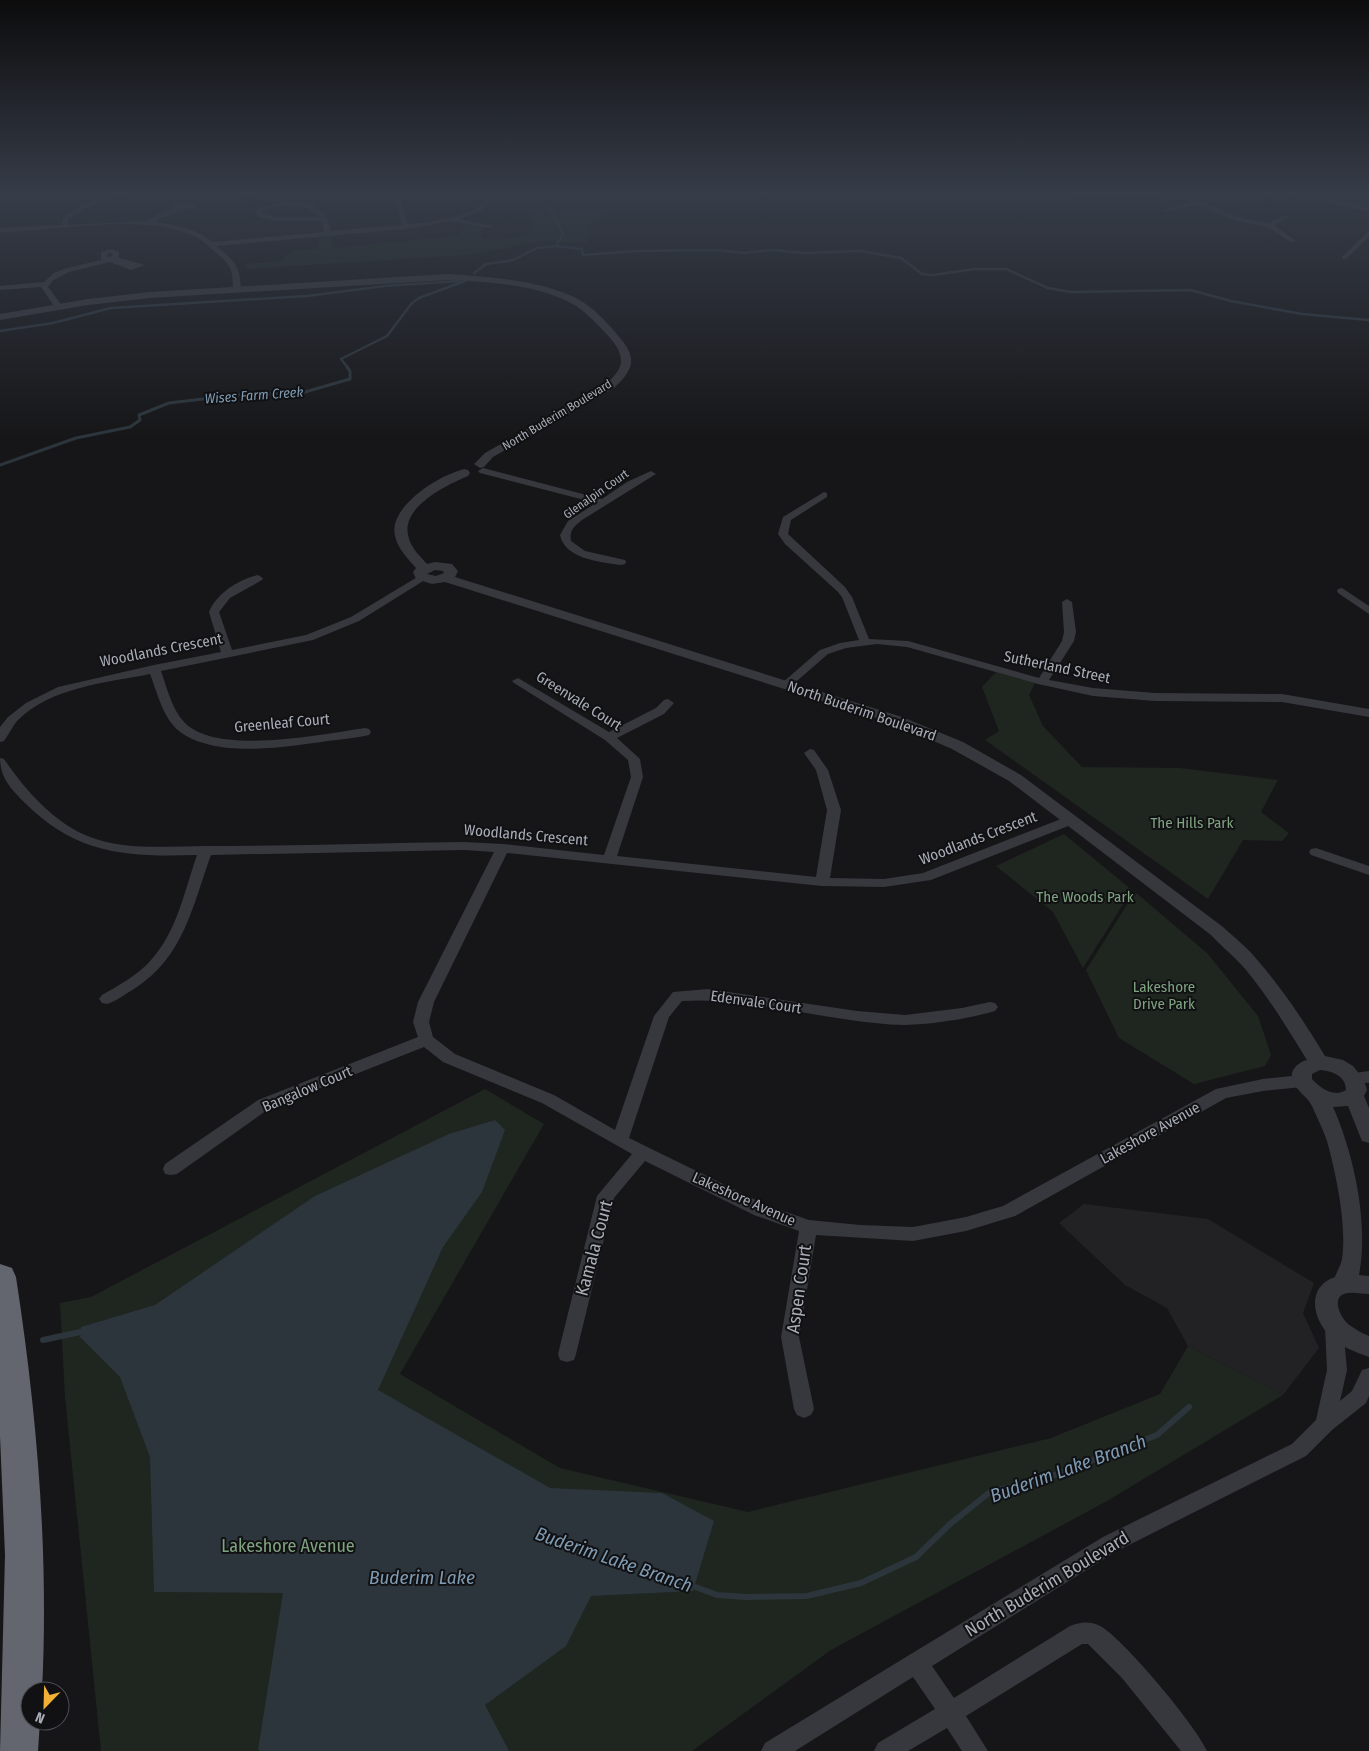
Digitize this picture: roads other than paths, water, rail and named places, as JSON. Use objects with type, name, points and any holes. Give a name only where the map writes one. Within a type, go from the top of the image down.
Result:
[{"type":"highway","points":[[0,1277],[15,1383],[24,1544],[23,1648],[17,1751]]},
{"type":"street","points":[[0,288],[45,284],[55,276]]},
{"type":"street","points":[[0,317],[118,298],[237,289],[237,276]]},
{"type":"street","name":"North Buderim Boulevard","points":[[237,289],[448,277],[496,280],[543,290],[576,302],[605,326],[612,337],[625,350],[627,359],[624,371],[610,386],[489,455],[482,467]]},
{"type":"street","points":[[45,284],[45,291],[58,307]]},
{"type":"street","points":[[423,573],[406,547],[401,529],[403,520],[419,498],[448,480],[464,473],[472,474],[482,467],[603,502]]},
{"type":"street","name":"Glenalpin Court","points":[[621,562],[587,555],[568,545],[564,538],[570,524],[638,480],[651,474]]},
{"type":"street","points":[[824,495],[786,519],[783,534],[789,542],[841,589],[847,597],[865,642]]},
{"type":"street","name":"North Buderim Boulevard","points":[[423,573],[431,580],[445,578],[897,720],[950,741],[1015,778],[1217,932],[1252,965],[1291,1017],[1318,1062]]},
{"type":"street","name":"Woodlands Crescent","points":[[0,738],[4,729],[16,716],[56,692],[86,682],[309,638],[354,619],[423,573]]},
{"type":"street","points":[[227,654],[214,612],[216,606],[241,586],[258,578]]},
{"type":"street","points":[[1342,591],[1348,598],[1369,612]]},
{"type":"street","points":[[1042,682],[1068,641],[1070,632],[1067,602]]},
{"type":"street","name":"Sutherland Street","points":[[786,685],[824,652],[844,645],[865,642],[908,644],[1042,682],[1093,692],[1134,696],[1282,698],[1369,713]]},
{"type":"street","name":"Greenleaf Court","points":[[154,668],[176,721],[184,730],[206,739],[227,744],[266,744],[365,732]]},
{"type":"street","name":"Greenvale Court","points":[[518,681],[609,737],[634,759],[637,777],[609,859]]},
{"type":"street","points":[[609,737],[660,711],[668,702]]},
{"type":"street","points":[[810,753],[822,770],[834,810],[822,882]]},
{"type":"street","name":"Woodlands Crescent","points":[[0,762],[6,772],[49,819],[70,833],[85,840],[117,848],[206,850],[464,846],[503,848],[822,882],[884,883],[926,877],[1070,820]]},
{"type":"street","points":[[426,1040],[421,1022],[426,1002],[503,848]]},
{"type":"street","points":[[107,999],[136,980],[157,963],[171,946],[206,850]]},
{"type":"street","points":[[1316,852],[1369,871]]},
{"type":"street","name":"Edenvale Court","points":[[620,1141],[662,1016],[678,996],[708,994],[857,1016],[905,1020],[962,1013],[990,1007]]},
{"type":"street","name":"Lakeshore Avenue","points":[[426,1040],[450,1058],[548,1100],[620,1141],[760,1210],[808,1227],[860,1232],[913,1234],[983,1219],[1009,1211],[1222,1093],[1263,1085],[1310,1088]]},
{"type":"street","name":"Bangalow Court","points":[[171,1169],[264,1104],[426,1040]]},
{"type":"street","points":[[1345,1283],[1353,1259],[1353,1213],[1337,1140],[1310,1088],[1301,1076],[1306,1067],[1318,1062],[1342,1068],[1359,1084],[1369,1135]]},
{"type":"street","points":[[1310,1088],[1333,1101],[1349,1099],[1359,1084]]},
{"type":"street","name":"Kamala Court","points":[[567,1354],[606,1196],[643,1152]]},
{"type":"street","name":"Aspen Court","points":[[804,1409],[790,1337],[808,1227]]},
{"type":"street","points":[[1369,1285],[1345,1283],[1329,1292],[1325,1300],[1328,1318],[1334,1327],[1345,1337],[1369,1347]]},
{"type":"street","points":[[1325,1424],[1337,1370],[1334,1327]]},
{"type":"street","name":"North Buderim Boulevard","points":[[772,1751],[1110,1544],[1299,1450],[1325,1424],[1359,1397],[1369,1376]]},
{"type":"street","points":[[886,1751],[950,1714],[1078,1634],[1085,1632],[1093,1634],[1112,1650],[1195,1751]]},
{"type":"street","points":[[917,1663],[976,1751]]},
{"type":"water","name":"Buderim Lake","points":[[495,1120],[505,1130],[482,1192],[443,1247],[378,1390],[550,1488],[662,1493],[714,1521],[693,1591],[591,1596],[566,1646],[485,1705],[509,1751],[260,1751],[258,1750],[283,1593],[154,1592],[150,1457],[120,1377],[80,1337],[81,1327],[155,1305],[315,1196],[449,1134]]},
{"type":"waterway","points":[[1021,276],[1048,288],[1071,292],[1190,290],[1231,301],[1302,314],[1369,320]]},
{"type":"waterway","points":[[0,331],[53,323],[111,308],[307,296],[385,286],[459,281]]},
{"type":"waterway","name":"Wises Farm Creek","points":[[348,368],[341,359],[387,336],[412,303],[419,298],[465,281]]},
{"type":"waterway","name":"Wises Farm Creek","points":[[0,465],[76,438],[130,427],[140,420],[139,415],[169,403],[245,394],[298,394],[350,379],[350,371],[347,367]]},
{"type":"waterway","name":"Buderim Lake Branch","points":[[43,1340],[85,1331]]},
{"type":"waterway","name":"Buderim Lake Branch","points":[[690,1585],[717,1595],[746,1597],[807,1596],[861,1583],[916,1557],[950,1524],[990,1492],[1047,1478],[1157,1435],[1189,1407]]},
{"type":"park label","name":"The Hills Park","points":[[1192,823]]},
{"type":"park label","name":"The Woods Park","points":[[1085,897]]},
{"type":"park label","name":"Lakeshore Drive Park","points":[[1164,996]]}]
